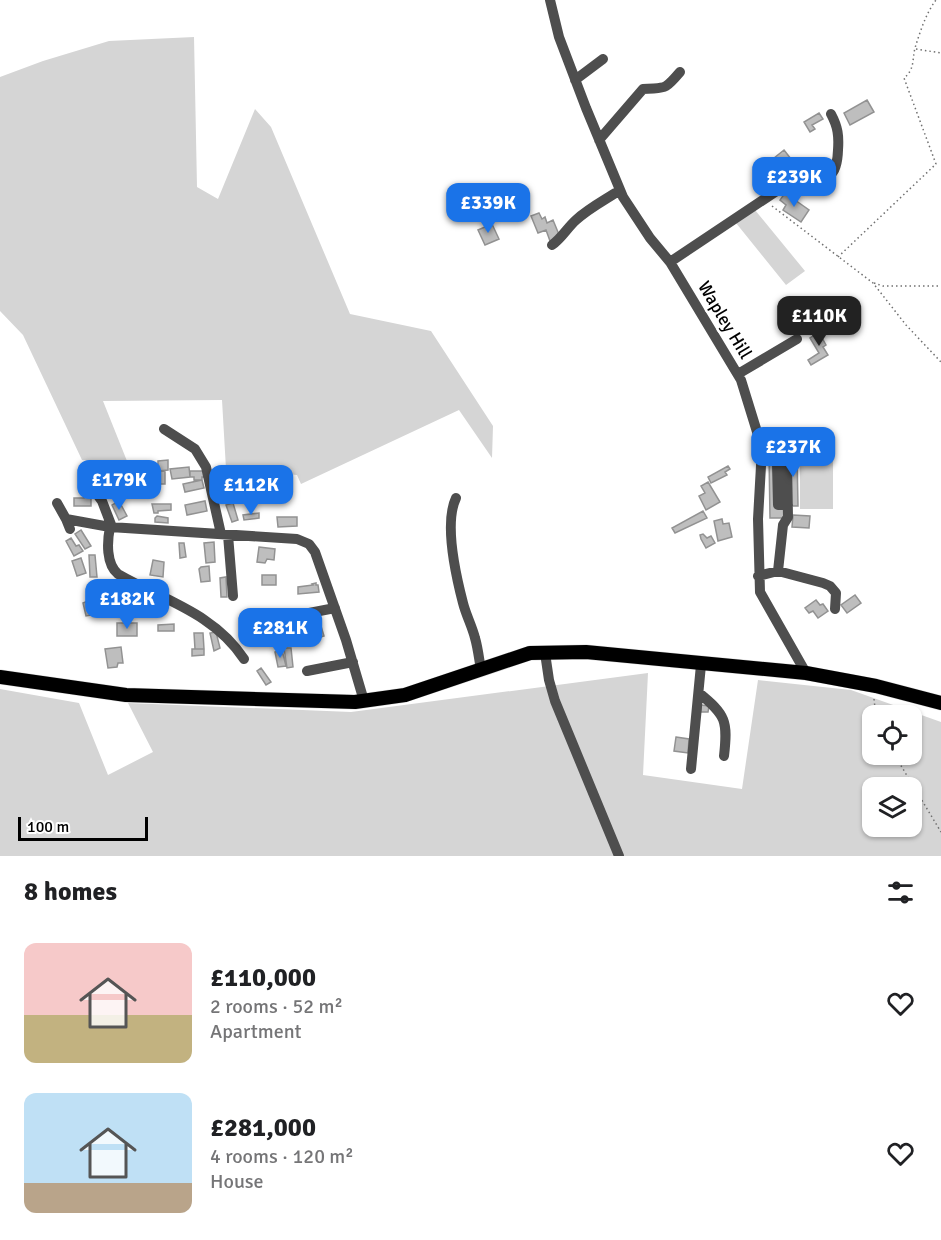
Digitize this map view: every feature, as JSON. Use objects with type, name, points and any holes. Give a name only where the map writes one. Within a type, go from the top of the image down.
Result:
[{"type":"main road","points":[[0,677],[126,695],[355,702],[405,695],[530,653],[586,652],[701,665],[806,673],[876,686],[941,703]]},
{"type":"street","name":"Wapley Hill","points":[[550,0],[559,37],[620,190],[650,238],[670,262],[741,380],[762,447],[758,519],[760,592],[806,673]]},
{"type":"street","points":[[575,80],[603,59]]},
{"type":"street","points":[[599,140],[643,89],[663,89],[680,72]]},
{"type":"street","points":[[670,262],[791,183],[820,180],[833,173],[838,164],[837,119]]},
{"type":"street","points":[[552,245],[593,206],[620,190]]},
{"type":"street","points":[[738,374],[797,339]]},
{"type":"street","points":[[164,429],[195,449],[206,467],[224,534],[233,596]]},
{"type":"street","points":[[89,483],[102,501],[111,527],[108,540],[111,569],[219,629],[244,659]]},
{"type":"street","points":[[456,498],[452,511],[452,527],[456,564],[463,603],[475,637],[481,670]]},
{"type":"street","points":[[57,503],[68,524],[297,539],[309,544],[315,552],[335,608],[364,701]]},
{"type":"street","points":[[778,571],[783,525],[789,517],[788,505]]},
{"type":"street","points":[[758,576],[778,571],[830,586],[836,593],[835,609]]},
{"type":"street","points":[[304,614],[335,608]]},
{"type":"street","points":[[545,653],[555,701],[619,856]]},
{"type":"street","points":[[307,671],[353,662]]},
{"type":"street","points":[[692,769],[701,665]]},
{"type":"street","points":[[699,693],[720,712],[726,725],[724,756]]},
{"type":"path","points":[[838,257],[936,164],[904,78],[913,67],[915,49],[930,8],[936,0]]},
{"type":"path","points":[[915,49],[941,53]]},
{"type":"path","points":[[764,200],[873,283],[906,325],[941,362]]},
{"type":"path","points":[[873,283],[883,286],[941,286]]},
{"type":"path","points":[[874,705],[876,686]]},
{"type":"path","points":[[901,765],[941,832]]},
{"type":"shaded area","points":[[194,37],[197,187],[218,199],[255,109],[271,127],[350,314],[431,331],[493,426],[492,458],[459,410],[301,484],[297,475],[226,469],[222,400],[103,401],[129,466],[82,460],[23,335],[0,311],[0,77],[109,41]]},
{"type":"shaded area","points":[[755,210],[805,271],[786,285],[736,223]]},
{"type":"shaded area","points":[[800,449],[833,449],[833,509],[800,509]]},
{"type":"shaded area","points":[[648,673],[643,775],[742,789],[758,680],[851,690],[893,705],[862,705],[862,765],[922,765],[922,715],[941,722],[941,856],[0,856],[0,689],[79,703],[108,775],[153,752],[128,703],[351,712]]},
{"type":"building","points":[[867,100],[874,112],[850,125],[844,113]]},
{"type":"building","points":[[819,113],[823,119],[812,125],[815,129],[810,132],[804,122]]},
{"type":"building","points":[[784,150],[791,159],[796,158],[801,162],[806,170],[794,176],[789,171],[781,177],[769,162]]},
{"type":"building","points":[[812,165],[817,171],[808,177],[804,172]]},
{"type":"building","points":[[785,193],[809,210],[801,222],[783,210],[786,205],[780,200]]},
{"type":"building","points":[[539,213],[542,219],[545,217],[547,223],[553,220],[560,237],[550,241],[546,230],[538,233],[531,216]]},
{"type":"building","points":[[492,224],[499,239],[485,245],[478,230]]},
{"type":"building","points":[[847,314],[851,323],[833,331],[829,322]]},
{"type":"building","points":[[825,328],[827,332],[821,336],[826,345],[823,347],[828,355],[811,365],[808,360],[819,353],[810,338]]},
{"type":"building","points":[[768,442],[777,442],[777,451],[768,451]]},
{"type":"building","points":[[785,455],[797,455],[798,506],[791,506]]},
{"type":"building","points":[[769,456],[782,456],[785,518],[770,518]]},
{"type":"building","points":[[168,460],[168,470],[158,471],[158,461]]},
{"type":"building","points":[[101,466],[106,475],[97,480],[92,471]]},
{"type":"building","points":[[728,466],[730,469],[725,472],[727,475],[711,483],[708,477]]},
{"type":"building","points":[[189,467],[190,477],[172,479],[170,469]]},
{"type":"building","points":[[165,471],[165,484],[154,484],[153,472]]},
{"type":"building","points":[[190,471],[204,471],[204,477],[202,480],[194,480],[194,477],[190,477]]},
{"type":"building","points":[[122,474],[126,484],[129,483],[130,486],[119,493],[111,480]]},
{"type":"building","points":[[202,480],[204,488],[185,492],[183,484]]},
{"type":"building","points":[[235,481],[250,481],[250,497],[234,496]]},
{"type":"building","points":[[708,482],[720,502],[706,510],[699,496],[705,493],[701,486]]},
{"type":"building","points":[[272,490],[279,490],[279,493],[285,492],[285,499],[274,502],[270,500]]},
{"type":"building","points":[[84,496],[91,498],[91,506],[74,506],[74,498],[84,498]]},
{"type":"building","points":[[119,501],[127,516],[119,520],[112,505]]},
{"type":"building","points":[[205,501],[207,511],[187,515],[185,505]]},
{"type":"building","points":[[233,503],[238,520],[232,522],[226,505]]},
{"type":"building","points":[[152,504],[171,504],[171,510],[154,513]]},
{"type":"building","points":[[703,511],[707,518],[675,533],[672,528]]},
{"type":"building","points":[[259,513],[259,518],[244,520],[243,515]]},
{"type":"building","points":[[793,515],[810,516],[809,528],[792,527]]},
{"type":"building","points":[[157,516],[168,518],[168,523],[155,522]]},
{"type":"building","points":[[277,517],[297,517],[297,526],[278,527]]},
{"type":"building","points":[[722,519],[723,524],[729,523],[732,537],[718,541],[714,521]]},
{"type":"building","points":[[81,530],[91,546],[85,549],[75,534]]},
{"type":"building","points":[[703,534],[707,538],[711,536],[715,543],[706,548],[700,535]]},
{"type":"building","points":[[71,538],[83,551],[74,556],[66,541]]},
{"type":"building","points":[[214,542],[215,562],[206,563],[204,543]]},
{"type":"building","points":[[179,543],[184,543],[186,557],[180,558]]},
{"type":"building","points":[[259,547],[275,549],[274,560],[267,559],[265,563],[257,562]]},
{"type":"building","points":[[89,555],[95,555],[97,577],[90,577]]},
{"type":"building","points":[[81,558],[86,573],[77,576],[72,561]]},
{"type":"building","points":[[153,560],[164,562],[163,577],[150,575]]},
{"type":"building","points":[[209,566],[210,581],[201,582],[199,569]]},
{"type":"building","points":[[262,575],[276,575],[276,585],[262,585]]},
{"type":"building","points":[[226,577],[227,597],[221,597],[220,578]]},
{"type":"building","points":[[316,583],[319,592],[298,594],[298,587]]},
{"type":"building","points":[[102,591],[113,592],[111,612],[100,612]]},
{"type":"building","points":[[855,595],[861,603],[847,613],[841,605]]},
{"type":"building","points":[[816,600],[828,611],[818,618],[813,611],[809,613],[805,608]]},
{"type":"building","points":[[88,601],[92,615],[86,616],[83,603]]},
{"type":"building","points":[[112,609],[138,610],[138,617],[112,616]]},
{"type":"building","points":[[317,613],[324,636],[314,639],[307,616]]},
{"type":"building","points":[[117,623],[137,623],[137,636],[117,636]]},
{"type":"building","points":[[174,624],[174,631],[158,631],[158,625]]},
{"type":"building","points":[[216,632],[220,648],[214,651],[210,633]]},
{"type":"building","points":[[194,633],[203,633],[204,649],[195,649]]},
{"type":"building","points":[[121,647],[123,663],[118,663],[117,667],[108,668],[105,649]]},
{"type":"building","points":[[284,648],[291,648],[293,667],[287,668]]},
{"type":"building","points":[[192,649],[204,649],[204,655],[192,656]]},
{"type":"building","points":[[282,650],[286,666],[278,667],[275,652]]},
{"type":"building","points":[[261,668],[271,682],[266,685],[257,671]]},
{"type":"building","points":[[701,705],[709,706],[708,712],[701,712]]},
{"type":"building","points":[[676,737],[689,739],[688,753],[674,751]]}]
